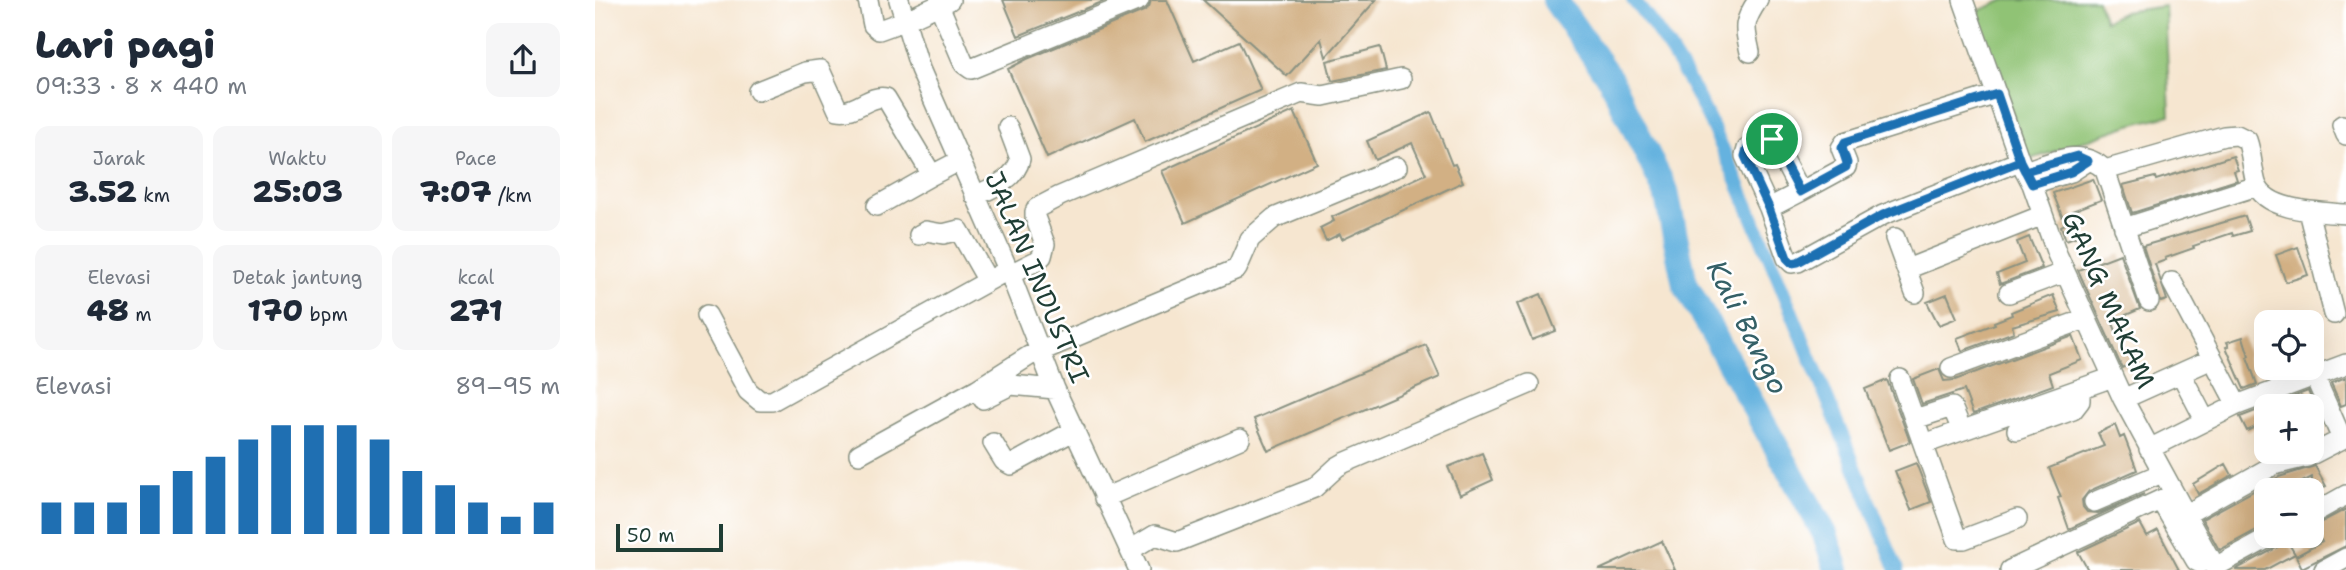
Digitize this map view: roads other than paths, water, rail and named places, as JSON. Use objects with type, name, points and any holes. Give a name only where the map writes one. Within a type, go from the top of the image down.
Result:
[{"type":"street","points":[[868,0],[873,25],[879,30],[945,3],[964,64],[971,69],[1139,0]]},
{"type":"street","name":"JALAN INDUSTRI","points":[[899,0],[920,69],[1009,272],[1055,389],[1139,570]]},
{"type":"street","points":[[1750,52],[1744,25],[1746,17],[1758,0]]},
{"type":"street","name":"GANG MAKAM","points":[[1962,0],[2026,172],[2085,319],[2162,473],[2167,498],[2185,515],[2214,565]]},
{"type":"street","points":[[758,91],[817,69],[823,74],[838,110],[845,111],[879,96],[887,98],[932,175]]},
{"type":"street","points":[[707,315],[748,391],[760,401],[772,401],[988,281],[1038,260],[1045,244],[1035,212],[1060,196],[1301,93],[1323,96],[1401,79]]},
{"type":"street","points":[[1769,208],[1846,167],[1842,148],[1845,142],[1997,94]]},
{"type":"street","points":[[975,196],[1013,174],[1020,164],[1008,127]]},
{"type":"street","points":[[1800,192],[1772,139],[1747,149],[1745,156],[1769,208],[1787,258],[1795,263],[1883,215],[2077,156],[2096,165],[2237,135],[2247,140],[2257,186],[2262,195],[2273,203],[2308,211],[2346,215]]},
{"type":"street","points":[[877,206],[959,161]]},
{"type":"street","points":[[2096,165],[2124,228],[2149,301]]},
{"type":"street","points":[[1055,389],[1009,386],[864,457],[1041,351],[1237,269],[1250,239],[1275,218],[1397,167]]},
{"type":"street","points":[[2124,228],[2257,186]]},
{"type":"street","points":[[2308,211],[2334,314]]},
{"type":"street","points":[[1907,269],[2043,215]]},
{"type":"street","points":[[919,235],[926,231],[943,234],[959,230],[988,281]]},
{"type":"street","points":[[1895,238],[1915,293]]},
{"type":"street","points":[[2009,293],[2065,272]]},
{"type":"street","points":[[2172,282],[2237,405]]},
{"type":"street","points":[[1951,368],[2085,319]]},
{"type":"street","points":[[2123,399],[2212,359]]},
{"type":"street","points":[[2324,372],[2346,364]]},
{"type":"street","points":[[2181,374],[2205,420]]},
{"type":"street","points":[[1924,444],[2113,377]]},
{"type":"street","points":[[1900,379],[1957,539],[1964,539],[2017,519]]},
{"type":"street","points":[[2149,449],[2283,380]]},
{"type":"street","points":[[2185,515],[2274,465],[2307,457],[2344,438],[2316,380]]},
{"type":"street","points":[[1130,550],[1155,535],[1177,542],[1314,488],[1337,467],[1529,384]]},
{"type":"street","points":[[2017,430],[2073,410],[2080,401],[2074,391]]},
{"type":"street","points":[[1915,419],[1952,407],[1958,421]]},
{"type":"street","points":[[993,443],[1004,461],[1011,465],[1075,430]]},
{"type":"street","points":[[1104,498],[1240,439]]},
{"type":"street","points":[[2094,502],[2162,473]]},
{"type":"street","points":[[2324,507],[2346,495]]},
{"type":"street","points":[[2010,570],[2167,498],[2196,561],[2214,565],[2254,545]]},
{"type":"street","points":[[2324,570],[2346,558]]},
{"type":"waterway","name":"Kali Bango","points":[[1555,0],[1610,79],[1666,192],[1685,284],[1825,534],[1837,570]]},
{"type":"waterway","name":"Kali Bango","points":[[1633,0],[1677,61],[1714,130],[1746,201],[1897,570]]}]
